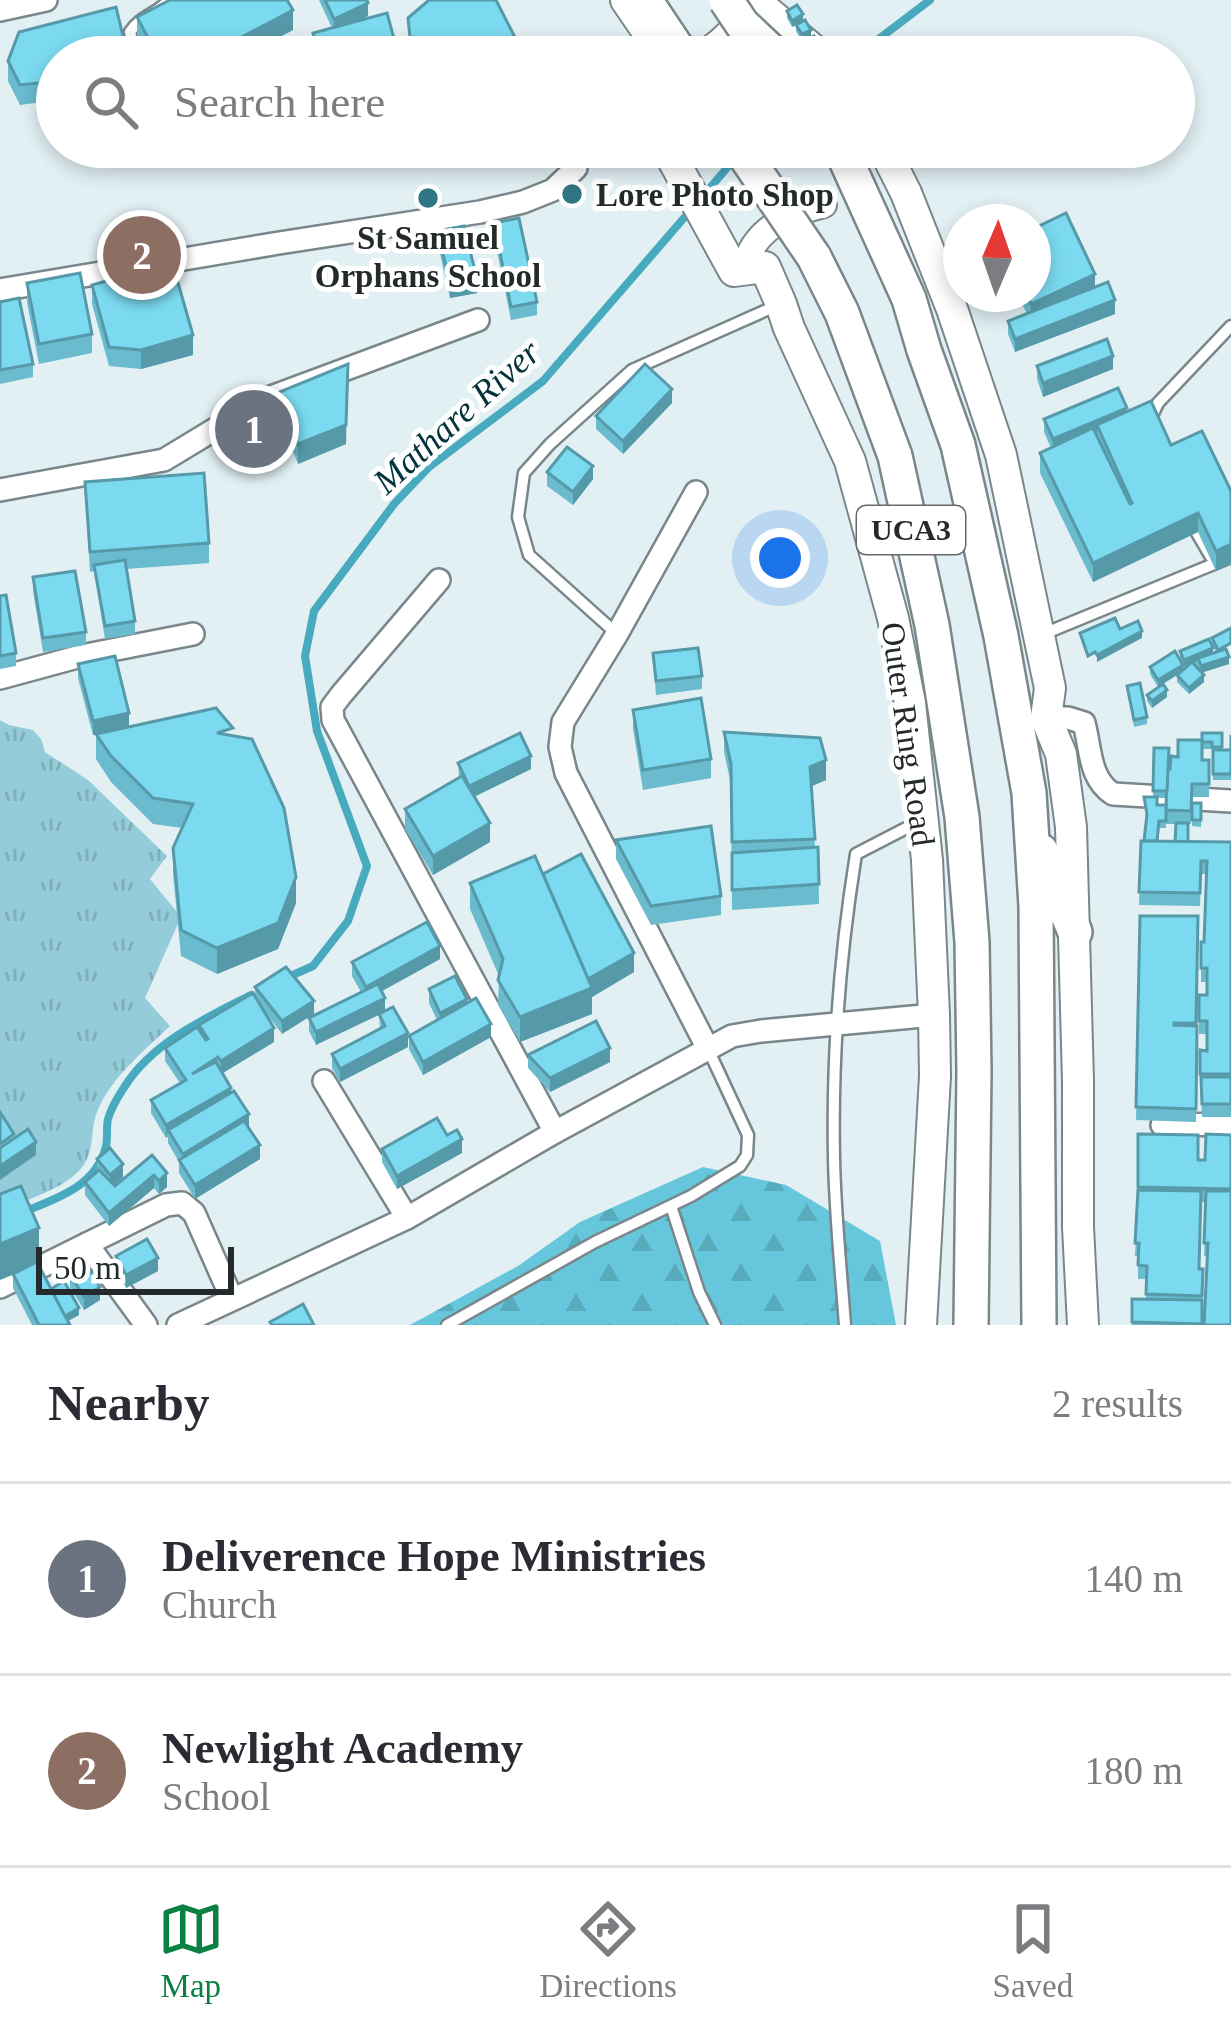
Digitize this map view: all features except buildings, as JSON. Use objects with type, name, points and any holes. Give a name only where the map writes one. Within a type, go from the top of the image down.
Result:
[{"type":"main road","points":[[626,0],[648,36]]},
{"type":"main road","points":[[644,0],[654,36]]},
{"type":"main road","points":[[725,0],[755,36]]},
{"type":"main road","points":[[757,3],[797,36]]},
{"type":"main road","name":"Outer Ring Road","points":[[680,168],[749,269],[782,304],[850,461],[893,618],[910,704],[927,860],[934,1016],[921,1325]]},
{"type":"main road","name":"Outer Ring Road","points":[[754,168],[814,257],[842,313],[895,456],[932,625],[962,817],[972,942],[970,1325]]},
{"type":"main road","name":"UCA3","points":[[849,168],[909,299],[958,445],[1001,635],[1029,793],[1039,1325]]},
{"type":"main road","name":"UCA3","points":[[894,168],[952,309],[1001,455],[1050,688],[1046,718],[1060,754],[1071,827],[1083,1325]]},
{"type":"main road","points":[[1033,833],[1075,932]]},
{"type":"street","points":[[0,10],[46,0]]},
{"type":"street","points":[[726,36],[757,3]]},
{"type":"street","points":[[0,290],[480,212],[553,190],[576,168]]},
{"type":"street","points":[[749,269],[745,265],[750,248],[783,219],[824,206]]},
{"type":"street","points":[[0,490],[164,460],[263,400],[478,320]]},
{"type":"street","points":[[696,492],[562,722],[560,747],[566,773],[708,1049]]},
{"type":"street","points":[[439,580],[340,695],[332,707],[333,720],[555,1132]]},
{"type":"street","points":[[0,678],[193,634]]},
{"type":"street","points":[[1046,718],[1084,723],[1095,776],[1113,794],[1231,801]]},
{"type":"street","points":[[178,1325],[407,1218],[732,1036],[934,1016]]},
{"type":"street","points":[[324,1082],[407,1218]]},
{"type":"street","points":[[1162,1125],[1231,1124]]},
{"type":"street","points":[[0,1287],[166,1205],[182,1204],[194,1213],[232,1299]]},
{"type":"street","points":[[87,1244],[146,1325]]},
{"type":"lane","points":[[131,36],[137,21],[169,0]]},
{"type":"lane","points":[[617,634],[530,555],[518,517],[524,472],[632,370],[782,304]]},
{"type":"lane","points":[[1149,435],[1158,403],[1231,326]]},
{"type":"lane","points":[[1182,507],[1215,564]]},
{"type":"lane","points":[[1041,635],[1231,557]]},
{"type":"lane","points":[[845,1325],[834,1158],[838,1024],[849,894],[856,854],[921,820]]},
{"type":"lane","points":[[447,1325],[740,1166],[747,1155],[748,1136],[708,1049]]},
{"type":"lane","points":[[671,1206],[715,1325]]},
{"type":"green space","points":[[0,720],[33,730],[45,752],[88,780],[167,856],[150,879],[181,917],[145,998],[170,1026],[111,1087],[97,1112],[87,1160],[76,1174],[0,1211]]},
{"type":"green space","points":[[703,1167],[786,1185],[880,1241],[896,1325],[410,1325],[518,1266],[580,1222]]},
{"type":"waterway","name":"Mathare River","points":[[883,36],[930,0]]},
{"type":"waterway","name":"Mathare River","points":[[704,195],[727,168]]},
{"type":"waterway","name":"Mathare River","points":[[286,978],[313,966],[348,921],[367,866],[317,731],[305,656],[314,611],[394,504],[429,467],[543,381],[690,211]]},
{"type":"waterway","name":"Mathare River","points":[[23,1212],[74,1189],[94,1171],[106,1146],[113,1106],[150,1056],[251,995]]},
{"type":"place","name":"Lore Photo Shop","points":[[572,194]]},
{"type":"place","name":"St Samuel Orphans School","points":[[428,198]]},
{"type":"place","name":"Newlight Academy","points":[[142,255]]},
{"type":"place","name":"Deliverence Hope Ministries","points":[[254,429]]}]
